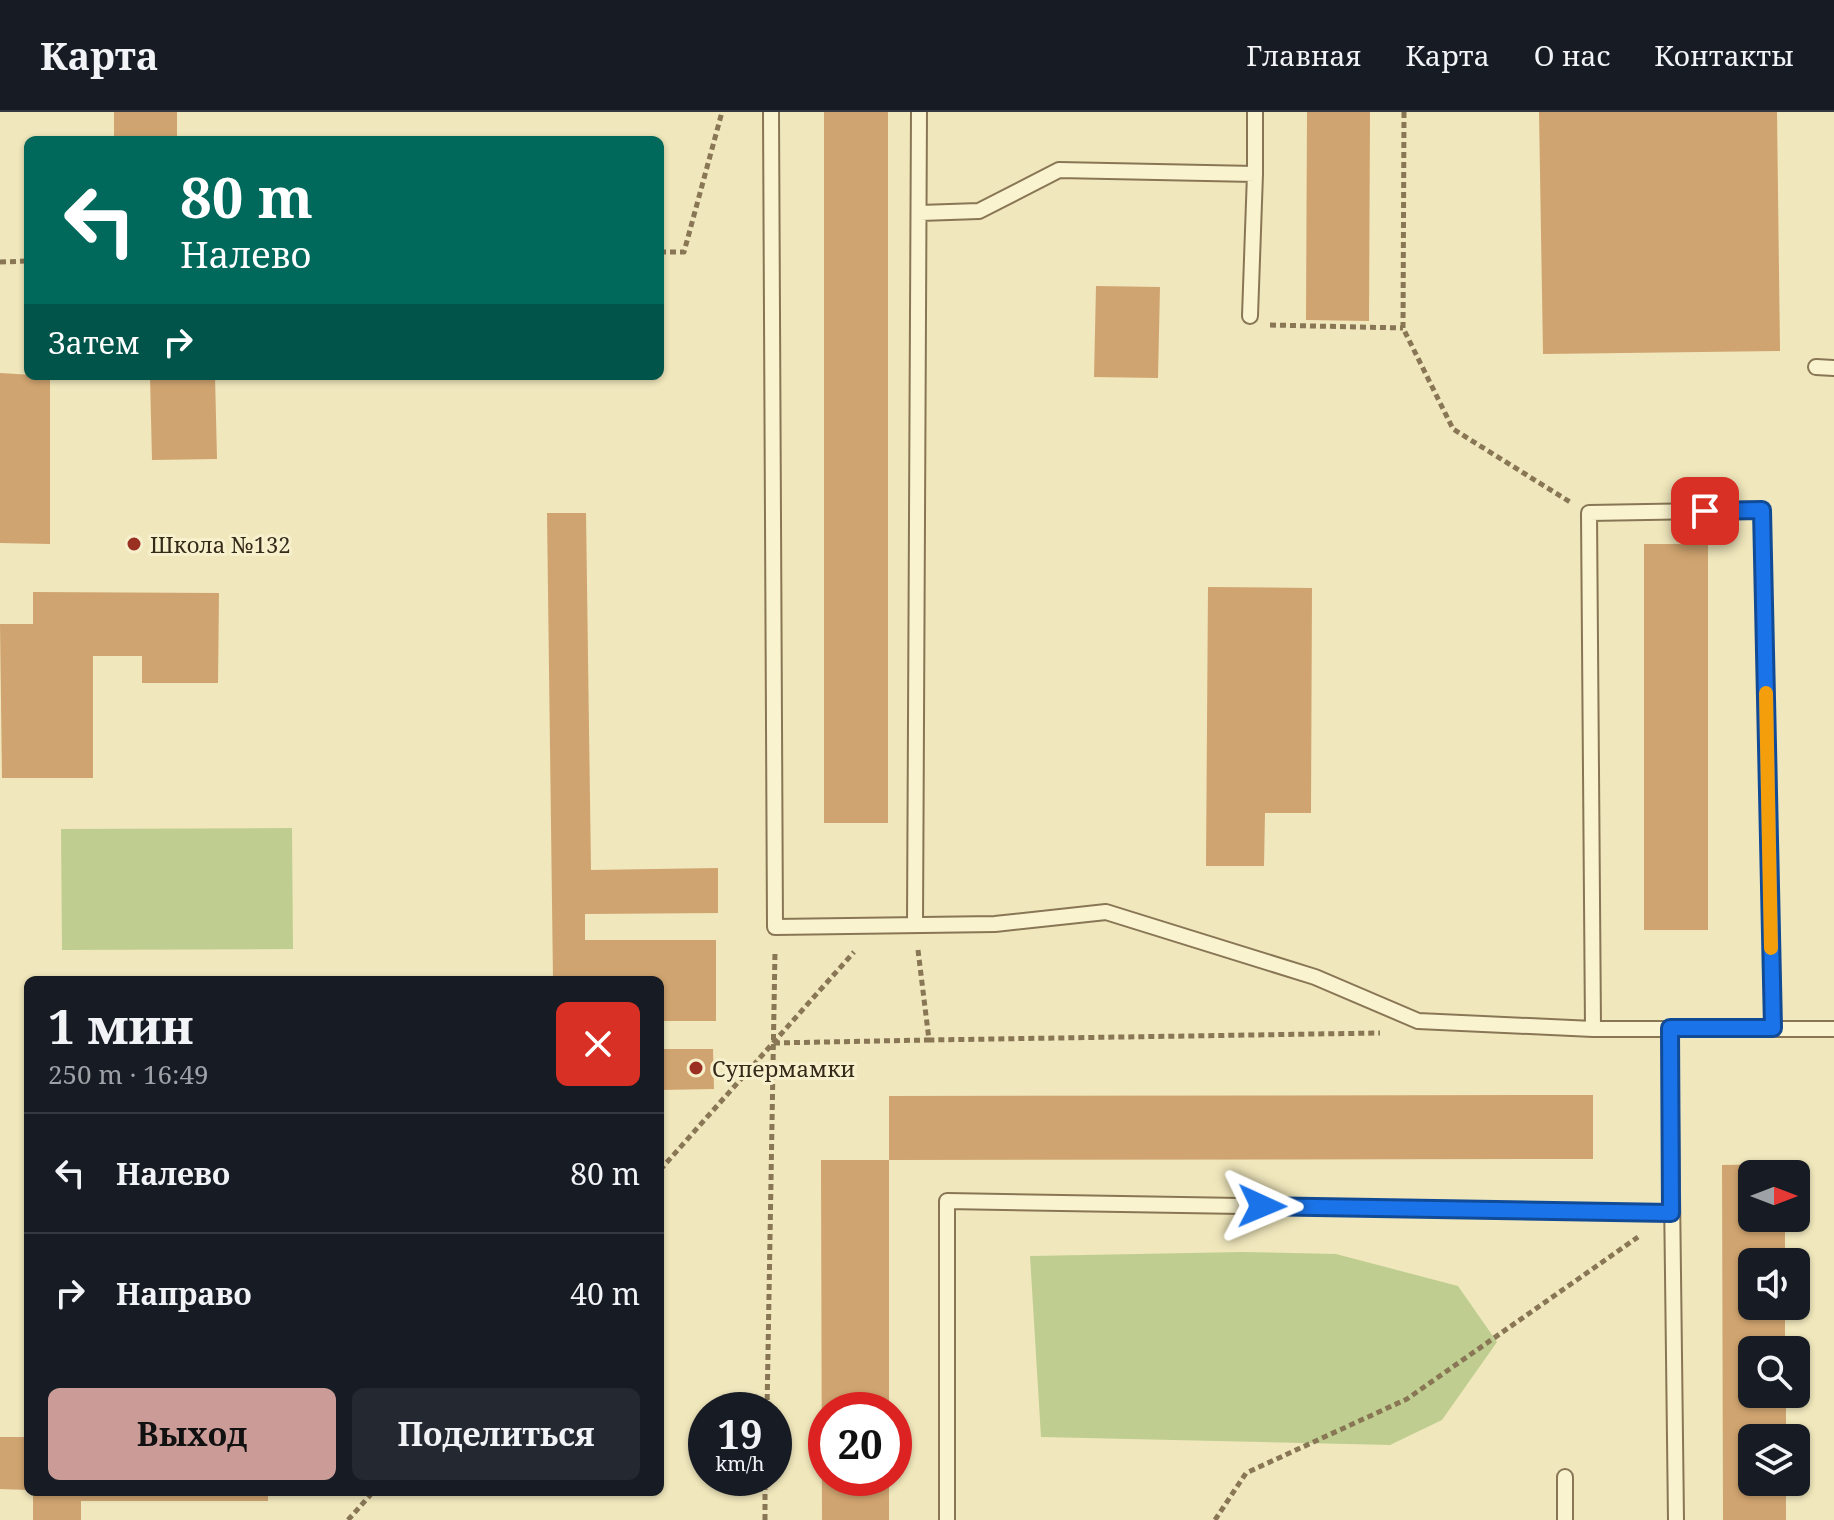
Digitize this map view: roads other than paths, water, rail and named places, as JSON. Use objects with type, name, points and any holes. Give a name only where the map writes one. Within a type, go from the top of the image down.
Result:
[{"type":"lane","points":[[771,112],[775,927],[995,924],[1106,912],[1315,977],[1418,1021],[1593,1029],[1834,1029]]},
{"type":"lane","points":[[915,924],[919,112]]},
{"type":"lane","points":[[1250,316],[1255,112]]},
{"type":"lane","points":[[920,213],[979,211],[1059,170],[1255,174]]},
{"type":"lane","points":[[1816,367],[1834,368]]},
{"type":"lane","points":[[1593,1029],[1589,513],[1762,510],[1773,1028]]},
{"type":"lane","points":[[1670,1028],[1676,1520]]},
{"type":"lane","points":[[947,1520],[947,1201],[1671,1213]]},
{"type":"lane","points":[[1565,1477],[1565,1520]]},
{"type":"place","name":"Школа №132","points":[[134,544]]},
{"type":"place","name":"Супермамки","points":[[696,1068]]}]
